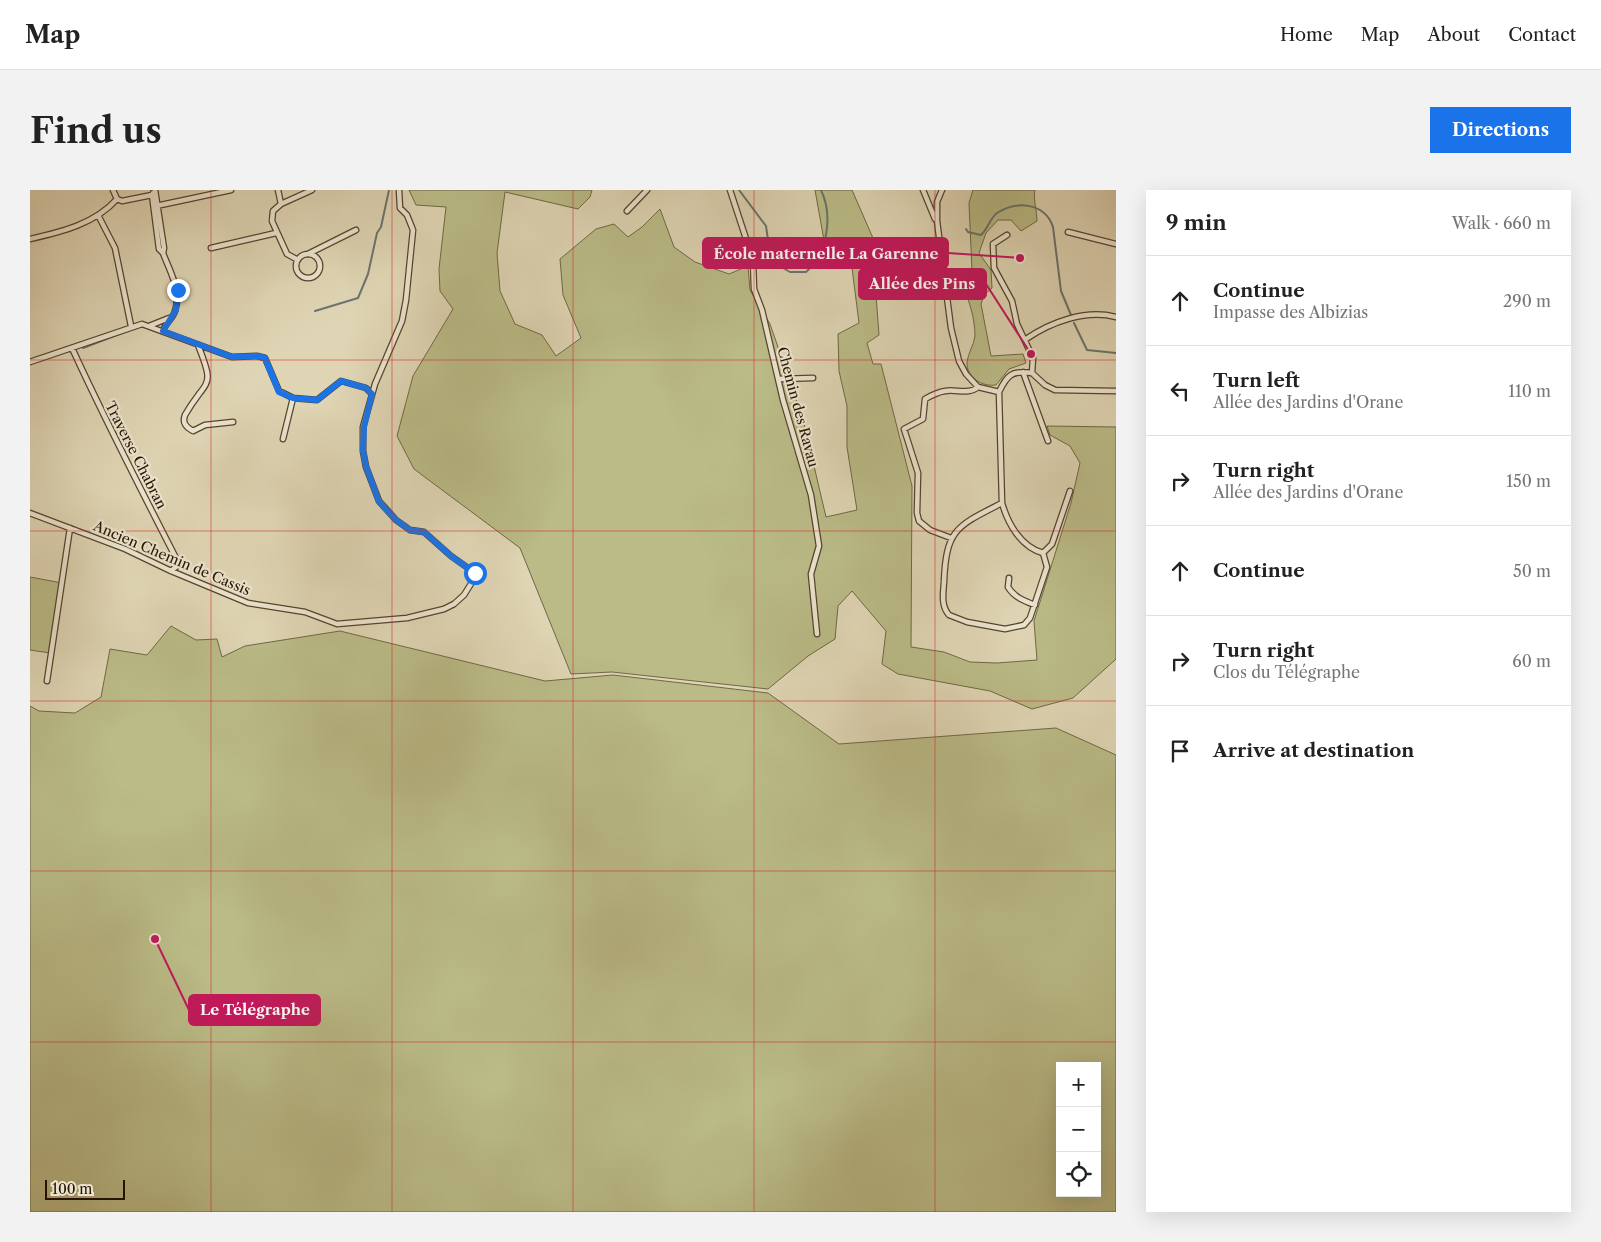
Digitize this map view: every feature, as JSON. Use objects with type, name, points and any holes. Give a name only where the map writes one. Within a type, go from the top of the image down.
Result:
[{"type":"street","points":[[113,190],[117,199],[122,201],[154,192],[159,249],[163,253],[178,290],[176,310],[169,318],[163,331]]},
{"type":"street","points":[[156,206],[231,190]]},
{"type":"street","points":[[278,190],[281,204]]},
{"type":"street","points":[[298,260],[287,254],[276,233],[271,216],[281,204],[312,190]]},
{"type":"street","points":[[30,362],[131,326],[142,324],[232,357],[257,356],[265,358],[279,392],[293,398],[317,400],[341,381],[366,388],[372,394],[402,321],[406,300],[413,230],[407,215],[400,208],[399,190]]},
{"type":"street","points":[[627,211],[647,190]]},
{"type":"street","name":"Chemin des Ravau","points":[[730,190],[753,260],[754,289],[762,310],[783,400],[810,495],[819,546],[811,574],[816,634]]},
{"type":"street","points":[[923,190],[936,221]]},
{"type":"street","points":[[942,190],[937,202],[936,221],[951,328],[959,361],[966,374],[978,388]]},
{"type":"street","points":[[30,239],[68,230],[98,215],[117,199]]},
{"type":"street","points":[[98,215],[114,248],[131,326]]},
{"type":"street","points":[[298,260],[356,230]]},
{"type":"street","points":[[1068,232],[1116,244]]},
{"type":"street","points":[[212,248],[276,233]]},
{"type":"street","points":[[1007,235],[992,244],[994,268],[1012,302],[1016,324],[1026,339],[1033,358],[1032,373]]},
{"type":"street","points":[[298,260],[298,273],[306,278],[314,276],[320,265],[316,257],[308,254]]},
{"type":"street","points":[[1026,339],[1046,327],[1083,315],[1102,314],[1116,317]]},
{"type":"street","points":[[149,326],[169,318]]},
{"type":"street","points":[[198,345],[209,373],[209,381],[185,415],[183,420],[185,426],[193,431],[205,425],[233,422]]},
{"type":"street","name":"Traverse Chabran","points":[[72,348],[103,415],[177,560],[177,566],[171,571]]},
{"type":"street","points":[[1043,553],[1025,546],[1004,513],[1002,503],[999,392],[1006,377],[1012,372],[1023,372],[1032,373],[1045,386],[1054,390],[1116,392]]},
{"type":"street","points":[[1023,372],[1048,441]]},
{"type":"street","points":[[779,379],[813,378]]},
{"type":"street","points":[[951,538],[930,530],[919,521],[917,513],[918,473],[904,429],[923,419],[925,399],[935,394],[944,391],[970,392],[978,388],[999,392]]},
{"type":"street","name":"Ancien Chemin de Cassis","points":[[30,513],[125,549],[171,571],[248,603],[305,612],[337,624],[407,618],[444,609],[454,604],[464,595],[474,580],[475,573],[457,561],[424,532],[410,530],[396,520],[379,502],[366,466],[363,451],[364,427],[372,394]]},
{"type":"street","points":[[283,439],[293,398]]},
{"type":"street","points":[[1043,553],[1052,544],[1070,491]]},
{"type":"street","points":[[1002,503],[966,522],[951,538],[944,560],[943,602],[949,615],[967,622],[1005,629],[1024,625],[1030,618],[1047,567],[1043,553]]},
{"type":"street","points":[[47,681],[70,528]]},
{"type":"street","points":[[1009,578],[1008,586],[1014,594],[1022,600],[1035,605]]},
{"type":"green space","points":[[409,190],[592,190],[590,197],[578,209],[505,192],[497,253],[500,291],[515,324],[542,335],[556,356],[581,338],[563,295],[560,259],[596,229],[614,224],[628,237],[642,227],[660,209],[674,247],[695,262],[729,274],[748,266],[750,290],[770,324],[803,419],[826,517],[857,510],[847,447],[847,406],[839,371],[838,334],[859,323],[852,268],[837,266],[827,257],[815,190],[852,190],[876,245],[883,281],[876,295],[879,335],[867,343],[873,364],[881,364],[912,486],[911,647],[944,652],[970,662],[997,663],[1037,660],[1034,621],[1071,503],[1080,463],[1070,446],[1050,435],[1047,426],[1116,427],[1116,659],[1073,698],[1032,709],[990,691],[898,674],[882,664],[886,631],[852,591],[838,606],[835,639],[808,656],[768,689],[612,672],[571,674],[520,548],[414,469],[397,436],[413,376],[453,309],[440,291],[439,269],[446,207],[416,205]]},
{"type":"green space","points":[[973,190],[1035,190],[1037,221],[1021,231],[1011,220],[998,220],[986,233],[979,253],[991,270],[992,288],[984,295],[981,304],[991,356],[1023,354],[1026,363],[1009,369],[996,385],[981,383],[972,377],[967,368],[975,329],[967,296],[961,284],[972,271],[969,203]]},
{"type":"green space","points":[[30,577],[62,583],[50,653],[30,650]]},
{"type":"green space","points":[[171,626],[196,640],[217,639],[222,657],[245,646],[340,631],[545,681],[613,675],[768,693],[839,744],[1056,728],[1116,755],[1116,1212],[30,1212],[30,706],[39,711],[75,713],[101,697],[110,649],[147,655]]},
{"type":"waterway","points":[[315,311],[358,298],[368,274],[389,190]]},
{"type":"waterway","points":[[739,190],[766,226],[771,261],[790,272],[806,272],[819,255],[824,244],[827,211],[821,190]]},
{"type":"waterway","points":[[966,229],[968,232],[981,235],[997,213],[1013,206],[1029,206],[1044,213],[1053,227],[1061,291],[1071,315]]},
{"type":"waterway","points":[[1074,323],[1087,350],[1116,353]]},
{"type":"waterway","points":[[83,348],[130,330]]},
{"type":"place","name":"École maternelle La Garenne","points":[[1020,258]]},
{"type":"place","name":"Allée des Pins","points":[[1031,354]]},
{"type":"place","name":"Le Télégraphe","points":[[155,939]]},
{"type":"route","points":[[178,290],[176,310],[164,326],[163,331],[232,357],[257,356],[265,358],[279,392],[284,395],[310,401],[317,400],[341,381],[366,388],[372,394],[364,427],[363,451],[366,466],[379,502],[396,520],[410,530],[424,532],[462,565],[475,573]]}]
